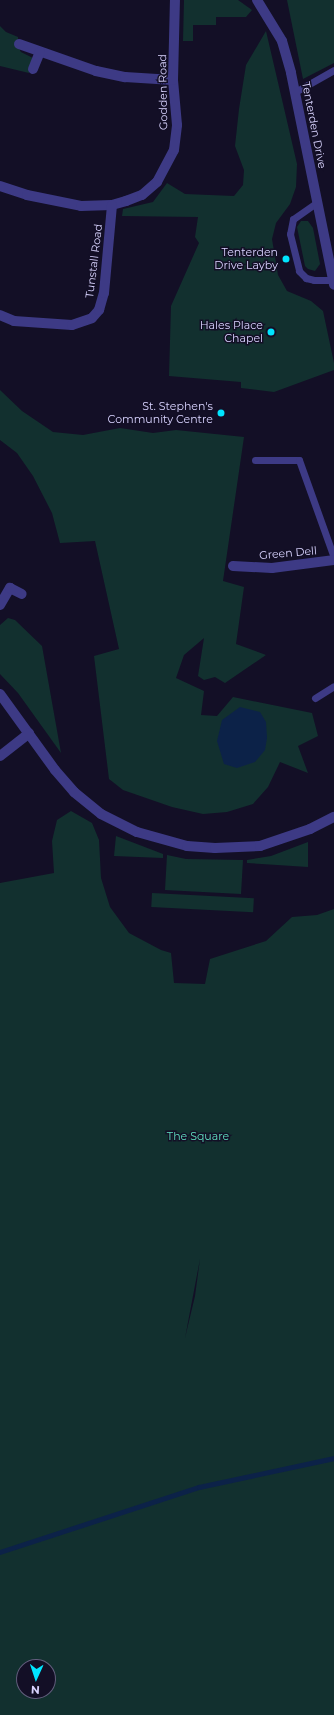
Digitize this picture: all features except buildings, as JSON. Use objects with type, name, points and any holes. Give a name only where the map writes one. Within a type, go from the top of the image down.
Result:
[{"type":"street","name":"Godden Road","points":[[0,189],[73,204],[112,205],[142,195],[157,182],[167,167],[174,150],[177,125],[173,80],[175,0]]},
{"type":"street","name":"Tenterden Drive","points":[[257,0],[282,40],[295,92],[333,282]]},
{"type":"street","points":[[19,44],[96,71],[125,77],[173,80]]},
{"type":"street","points":[[32,69],[40,52]]},
{"type":"street","name":"Tunstall Road","points":[[0,315],[14,321],[72,325],[92,318],[99,310],[104,293],[112,205]]},
{"type":"street","name":"Green Dell","points":[[233,566],[244,572],[334,559]]},
{"type":"street","points":[[0,605],[3,592],[10,588],[22,594]]},
{"type":"street","points":[[0,694],[55,770],[74,792],[101,814],[137,832],[166,841],[215,848],[260,846],[310,829],[334,817]]},
{"type":"street","points":[[0,756],[29,733]]},
{"type":"lane","points":[[295,92],[334,70]]},
{"type":"lane","points":[[316,203],[292,219],[290,234],[299,271],[306,278],[333,282]]},
{"type":"lane","points":[[255,460],[299,460],[334,559]]},
{"type":"lane","points":[[315,698],[334,686]]},
{"type":"green space","points":[[184,0],[238,0],[252,10],[246,17],[216,17],[216,25],[193,25],[193,41],[183,41]]},
{"type":"green space","points":[[287,0],[334,0],[334,63],[303,79]]},
{"type":"green space","points":[[0,26],[6,32],[18,37],[18,47],[21,52],[33,58],[29,73],[0,66]]},
{"type":"green space","points":[[266,31],[297,164],[296,187],[290,204],[276,223],[272,239],[278,275],[287,291],[311,301],[323,311],[334,363],[334,370],[274,392],[241,388],[241,382],[169,376],[171,306],[199,243],[195,237],[198,217],[122,216],[123,209],[153,202],[167,183],[185,194],[234,196],[243,185],[244,170],[235,146],[239,109],[246,65]]},
{"type":"green space","points":[[301,221],[308,221],[313,228],[320,264],[315,271],[308,269],[305,266],[297,227]]},
{"type":"green space","points":[[0,390],[22,411],[53,432],[83,435],[120,428],[153,433],[176,430],[244,437],[223,581],[244,587],[236,644],[266,655],[225,683],[215,677],[204,680],[198,676],[204,638],[184,655],[176,678],[204,691],[201,715],[217,716],[233,697],[312,713],[318,736],[298,746],[308,773],[280,762],[268,787],[253,804],[227,812],[203,814],[172,807],[123,790],[109,779],[94,656],[119,649],[95,541],[60,543],[52,513],[33,476],[17,453],[0,440]]},
{"type":"green space","points":[[8,618],[15,620],[42,646],[61,753],[18,693],[0,674],[0,625]]},
{"type":"green space","name":"The Square","points":[[71,811],[92,823],[99,840],[101,878],[110,907],[129,933],[161,950],[171,953],[174,983],[205,984],[210,959],[266,941],[292,917],[317,915],[334,909],[334,1715],[0,1715],[0,883],[54,873],[52,841],[57,820]],"holes":[[[200,1259],[195,1296],[185,1338]]]},
{"type":"green space","points":[[116,836],[163,854],[163,858],[114,856]]},
{"type":"green space","points":[[308,842],[308,867],[247,863],[247,860],[271,856]]},
{"type":"green space","points":[[167,855],[186,859],[243,860],[241,894],[165,890]]},
{"type":"green space","points":[[152,893],[254,898],[253,912],[151,907]]},
{"type":"water","points":[[240,707],[260,712],[266,722],[267,738],[265,750],[255,762],[237,768],[224,764],[217,741],[222,720]]},
{"type":"waterway","points":[[0,1552],[199,1487],[334,1458]]},
{"type":"place","name":"Tenterden Drive Layby","points":[[286,259]]},
{"type":"place","name":"Hales Place Chapel","points":[[271,332]]},
{"type":"place","name":"St. Stephen's Community Centre","points":[[221,413]]}]
